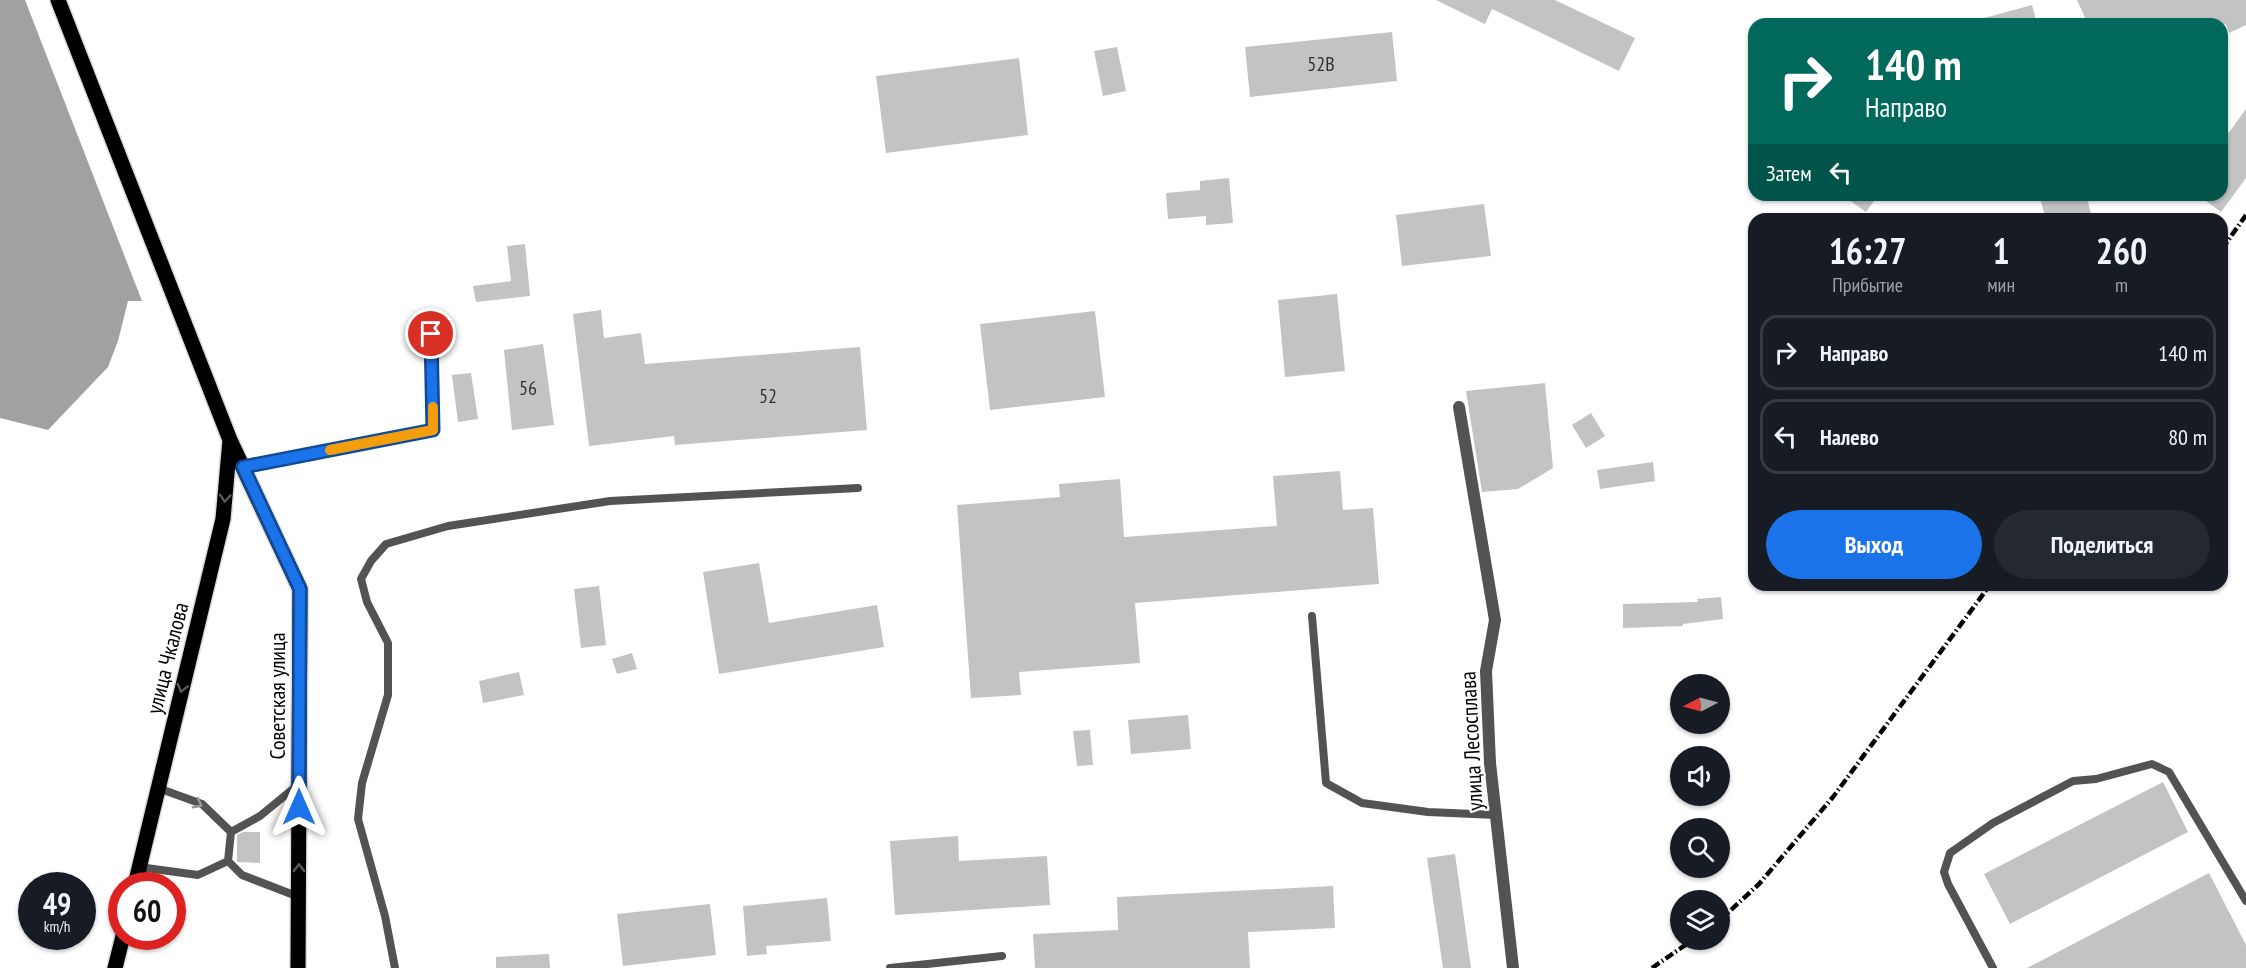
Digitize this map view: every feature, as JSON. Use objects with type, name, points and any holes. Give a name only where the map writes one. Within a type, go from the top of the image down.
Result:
[{"type":"main road","name":"Советская улица","points":[[58,0],[230,440],[300,589],[298,968]]},
{"type":"main road","name":"улица Чкалова","points":[[138,872],[223,519],[230,440]]},
{"type":"main road","points":[[115,968],[120,950]]},
{"type":"street","name":"улица Лесосплава","points":[[1460,407],[1495,620],[1485,671],[1490,763],[1514,968]]},
{"type":"lane","points":[[243,467],[433,430],[431,334]]},
{"type":"lane","points":[[395,968],[385,916],[358,819],[365,774],[388,695],[388,643],[367,602],[361,579],[371,561],[386,544],[448,526],[610,501],[858,488]]},
{"type":"lane","points":[[1312,616],[1326,783],[1362,804],[1428,812],[1496,815]]},
{"type":"lane","points":[[1993,968],[1948,884],[1944,872],[1950,853],[1993,823],[2073,781],[2096,779],[2152,765],[2169,771],[2246,901]]},
{"type":"lane","points":[[231,832],[260,816],[299,784]]},
{"type":"lane","points":[[158,788],[202,804],[231,832]]},
{"type":"lane","points":[[228,861],[231,832]]},
{"type":"lane","points":[[228,861],[242,875],[299,897]]},
{"type":"lane","points":[[139,867],[198,875],[228,861]]},
{"type":"lane","points":[[890,968],[1002,956]]},
{"type":"shaded area","points":[[0,0],[25,0],[142,301],[128,301],[118,341],[108,367],[48,430],[0,418]]},
{"type":"building","points":[[1436,0],[1555,0],[1635,38],[1619,71],[1492,9],[1485,24]]},
{"type":"building","points":[[2077,0],[2246,0],[2246,25],[2229,33],[2228,18],[2085,18]]},
{"type":"building","points":[[2032,5],[2035,18],[1984,18]]},
{"type":"building","points":[[1392,32],[1397,81],[1250,97],[1245,47]]},
{"type":"building","points":[[1117,47],[1126,91],[1103,96],[1094,51]]},
{"type":"building","points":[[1019,58],[1028,135],[886,153],[876,76]]},
{"type":"building","points":[[2246,109],[2246,178],[2221,212],[2206,201],[2228,201],[2228,134]]},
{"type":"building","points":[[1229,178],[1233,223],[1206,225],[1206,216],[1168,219],[1166,193],[1200,190],[1200,181]]},
{"type":"building","points":[[1850,201],[1874,201],[1866,212]]},
{"type":"building","points":[[2041,201],[2088,201],[2091,213],[2044,213]]},
{"type":"building","points":[[1484,204],[1491,256],[1402,266],[1396,215]]},
{"type":"building","points":[[525,244],[530,296],[476,302],[473,286],[511,281],[507,246]]},
{"type":"building","points":[[1337,294],[1345,371],[1285,377],[1278,300]]},
{"type":"building","points":[[601,310],[604,338],[641,333],[645,364],[860,347],[867,430],[675,445],[674,436],[589,446],[573,314]]},
{"type":"building","points":[[1095,311],[1105,397],[990,410],[980,324]]},
{"type":"building","points":[[543,344],[554,425],[512,430],[504,350]]},
{"type":"building","points":[[471,373],[478,419],[458,422],[452,375]]},
{"type":"building","points":[[1545,383],[1553,468],[1518,489],[1482,492],[1466,391]]},
{"type":"building","points":[[1591,413],[1605,436],[1586,448],[1572,425]]},
{"type":"building","points":[[1653,462],[1655,481],[1600,489],[1597,470]]},
{"type":"building","points":[[1340,471],[1343,510],[1373,508],[1379,584],[1135,603],[1140,663],[1019,672],[1021,695],[971,698],[957,505],[1060,497],[1059,484],[1120,479],[1124,537],[1277,526],[1273,476]]},
{"type":"building","points":[[759,563],[769,623],[877,605],[884,647],[719,674],[703,572]]},
{"type":"building","points":[[599,586],[606,645],[581,648],[574,589]]},
{"type":"building","points":[[1721,597],[1723,619],[1683,624],[1683,626],[1623,628],[1623,604],[1698,602],[1697,599]]},
{"type":"building","points":[[632,653],[637,669],[617,674],[612,659]]},
{"type":"building","points":[[519,672],[524,695],[483,703],[479,681]]},
{"type":"building","points":[[1188,715],[1191,749],[1131,754],[1128,720]]},
{"type":"building","points":[[1090,730],[1093,765],[1077,766],[1073,731]]},
{"type":"building","points":[[2163,782],[2188,832],[2010,924],[1984,874]]},
{"type":"building","points":[[243,832],[260,832],[260,863],[237,862],[237,835]]},
{"type":"building","points":[[958,836],[959,861],[1047,856],[1050,905],[895,915],[890,841]]},
{"type":"building","points":[[1455,854],[1471,968],[1443,968],[1427,858]]},
{"type":"building","points":[[2209,873],[2246,945],[2246,968],[2027,968]]},
{"type":"building","points":[[1333,886],[1335,928],[1248,932],[1250,968],[1035,968],[1033,934],[1118,930],[1117,897]]},
{"type":"building","points":[[827,898],[831,941],[766,946],[767,954],[747,956],[743,906]]},
{"type":"building","points":[[710,904],[716,955],[623,966],[617,914]]},
{"type":"building","points":[[549,954],[550,968],[496,968],[496,957]]},
{"type":"railway","points":[[2228,240],[2246,215]]},
{"type":"railway","points":[[1730,911],[1759,884],[1833,797],[1986,591]]},
{"type":"railway","points":[[1652,968],[1678,950]]},
{"type":"slow traffic","points":[[330,450],[433,430],[433,407]]},
{"type":"route","points":[[299,807],[300,589],[243,467],[433,430],[431,334]]}]
